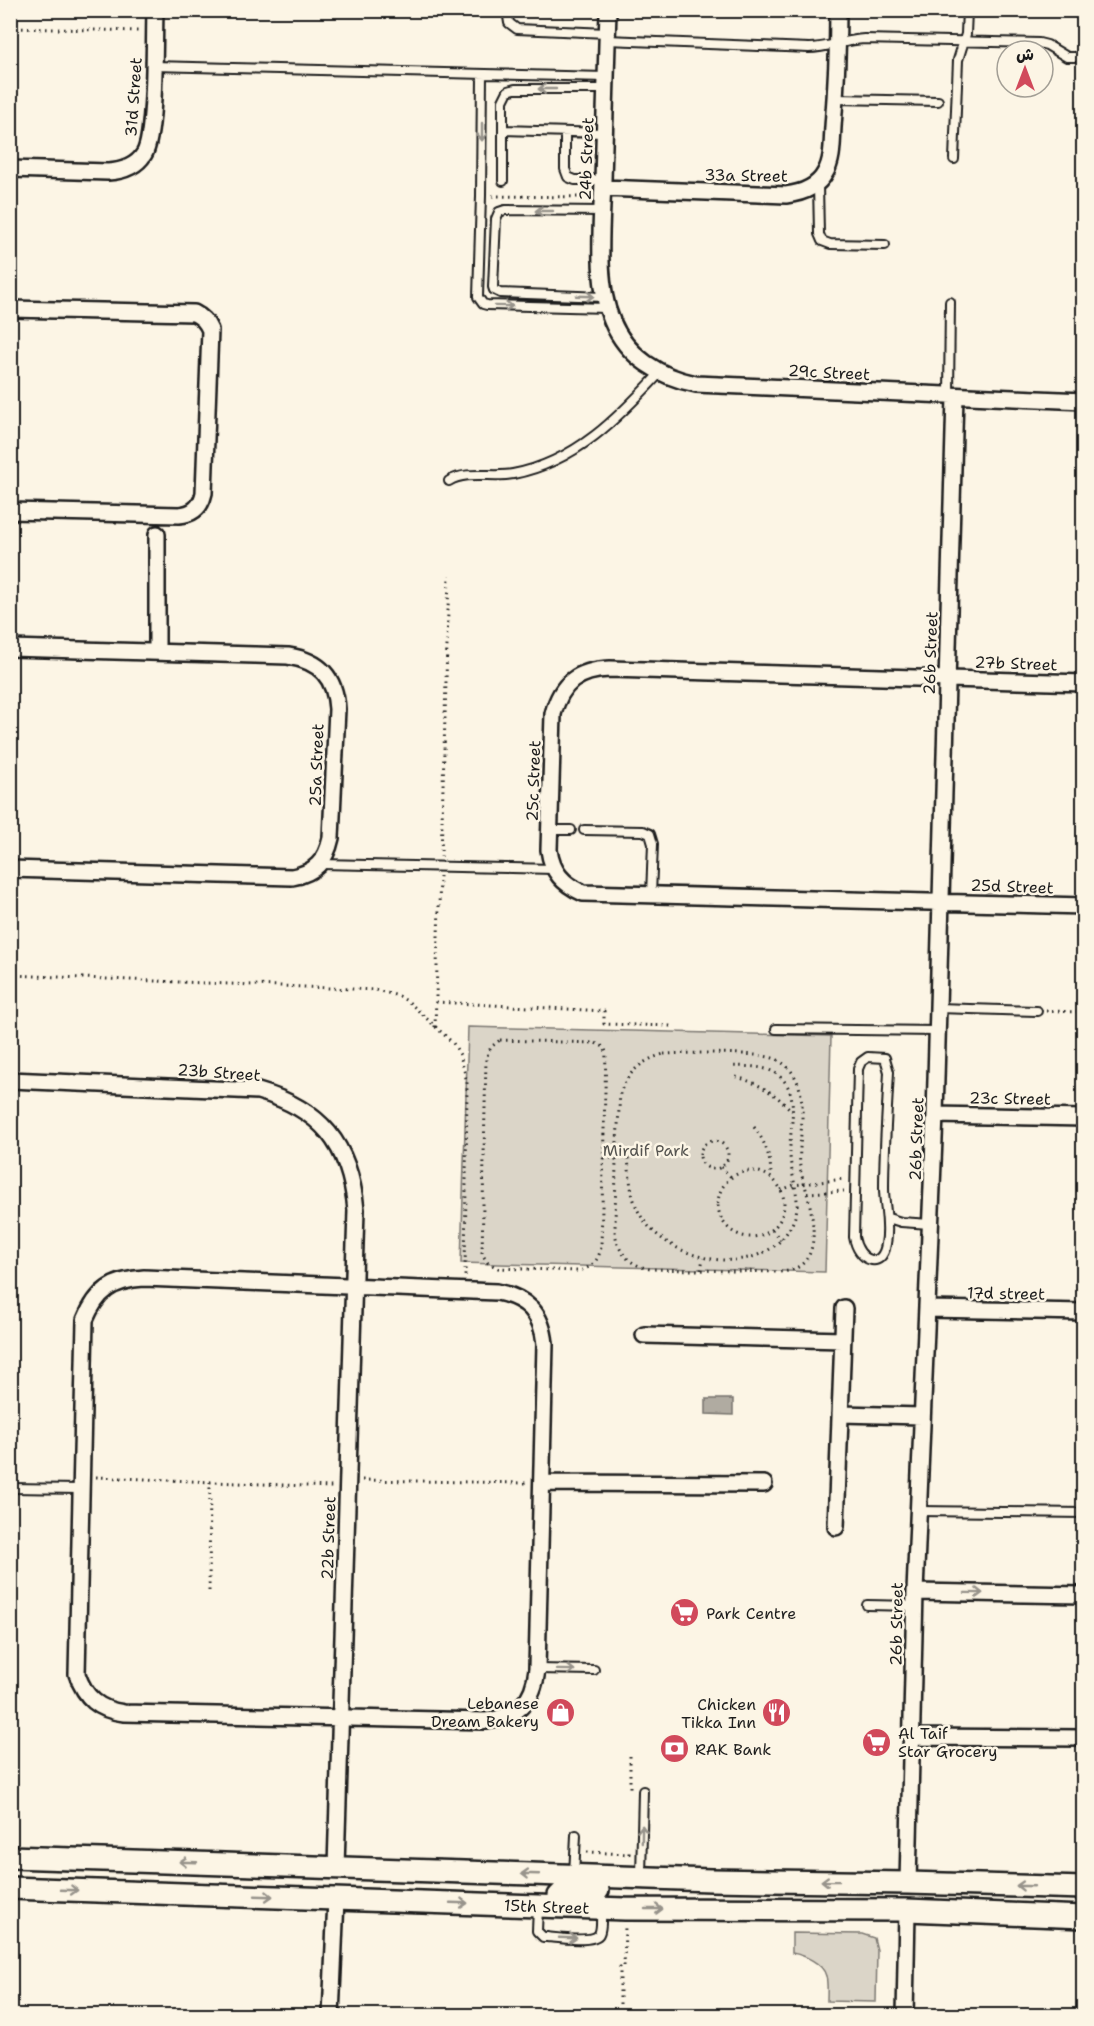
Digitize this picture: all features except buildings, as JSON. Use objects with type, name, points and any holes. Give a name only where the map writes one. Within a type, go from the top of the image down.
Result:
[{"type":"street","name":"31d Street","points":[[10,169],[108,172],[118,171],[137,162],[144,154],[151,135],[155,10]]},
{"type":"street","name":"24b Street","points":[[606,302],[602,285],[608,10]]},
{"type":"street","points":[[818,183],[830,163],[838,45],[838,10]]},
{"type":"street","name":"33a Street","points":[[603,194],[786,195],[808,189],[818,183]]},
{"type":"street","name":"29c Street","points":[[606,302],[613,324],[627,345],[646,364],[678,381],[696,384],[1083,401]]},
{"type":"street","points":[[10,309],[194,313],[207,323],[210,338],[204,493],[199,507],[179,515],[10,511]]},
{"type":"street","name":"26b Street","points":[[908,1883],[918,1511],[935,1115],[952,396]]},
{"type":"street","points":[[157,534],[157,652]]},
{"type":"street","name":"25a Street","points":[[10,648],[288,656],[307,661],[324,672],[332,683],[337,709],[331,838],[328,852],[321,864]]},
{"type":"street","name":"25c Street","points":[[554,869],[549,850],[553,714],[556,701],[563,690],[572,680],[584,673],[597,669],[610,669],[947,679]]},
{"type":"street","name":"27b Street","points":[[947,679],[1083,683]]},
{"type":"street","points":[[10,869],[292,877],[302,876],[321,864]]},
{"type":"street","points":[[554,869],[561,880],[571,888],[583,893],[940,902]]},
{"type":"street","name":"25d Street","points":[[940,902],[1083,906]]},
{"type":"street","name":"23b Street","points":[[10,1080],[234,1089],[258,1091],[281,1097],[302,1109],[321,1124],[336,1142],[347,1163],[354,1186],[356,1210]]},
{"type":"street","name":"23c Street","points":[[935,1115],[1083,1118]]},
{"type":"street","name":"22b Street","points":[[336,1867],[356,1210]]},
{"type":"street","points":[[128,1279],[354,1288],[465,1291],[510,1295],[522,1300],[532,1308],[539,1319],[544,1331],[545,1344],[543,1483],[537,1669],[536,1682],[527,1700],[512,1714],[499,1719],[486,1720],[340,1719],[124,1713],[98,1706],[88,1698],[77,1674],[85,1320],[91,1306],[100,1293],[113,1284],[128,1279]]},
{"type":"street","points":[[836,1527],[844,1308]]},
{"type":"street","name":"17d street","points":[[927,1309],[1083,1312]]},
{"type":"street","points":[[644,1335],[843,1340]]},
{"type":"street","points":[[840,1414],[922,1416]]},
{"type":"street","points":[[543,1483],[764,1484]]},
{"type":"street","points":[[915,1599],[1083,1595]]},
{"type":"street","points":[[912,1737],[1083,1738]]},
{"type":"street","name":"15th Street","points":[[10,1857],[641,1878],[1083,1888]]},
{"type":"street","points":[[561,1906],[559,1896],[565,1890],[657,1891],[673,1885],[680,1879]]},
{"type":"street","name":"15th Street","points":[[10,1888],[625,1909],[907,1910],[1083,1917]]},
{"type":"street","points":[[331,2016],[336,1899]]},
{"type":"street","points":[[905,2016],[907,1910]]},
{"type":"lane","points":[[507,10],[509,23],[517,29],[607,37],[809,48],[838,45],[855,39],[1043,43],[1064,55],[1083,57]]},
{"type":"lane","points":[[954,159],[958,60],[964,41],[967,10]]},
{"type":"lane","points":[[153,66],[482,74],[606,83]]},
{"type":"lane","points":[[482,74],[477,294],[483,304],[606,302]]},
{"type":"lane","points":[[503,181],[504,97],[511,89],[606,83]]},
{"type":"lane","points":[[835,99],[938,101]]},
{"type":"lane","points":[[503,130],[605,133]]},
{"type":"lane","points":[[565,132],[568,177],[603,194]]},
{"type":"lane","points":[[818,183],[819,234],[822,241],[830,244],[885,244]]},
{"type":"lane","points":[[603,194],[499,212],[496,219],[493,287],[501,293],[606,302]]},
{"type":"lane","points":[[950,302],[952,396]]},
{"type":"lane","points":[[450,481],[463,476],[514,474],[560,456],[603,430],[660,373]]},
{"type":"lane","points":[[550,830],[571,830]]},
{"type":"lane","points":[[584,830],[643,831],[650,834],[653,844],[651,895]]},
{"type":"lane","points":[[321,864],[554,869]]},
{"type":"lane","points":[[938,1008],[1036,1011]]},
{"type":"lane","points":[[776,1029],[937,1031]]},
{"type":"lane","points":[[868,1057],[885,1058],[889,1072],[884,1189],[885,1210],[888,1218],[885,1251],[880,1257],[872,1260],[858,1252],[854,1237],[855,1177],[858,1069],[861,1062],[868,1057]]},
{"type":"lane","points":[[888,1218],[901,1222],[930,1224]]},
{"type":"lane","points":[[10,1488],[80,1483]]},
{"type":"lane","points":[[918,1511],[1083,1513]]},
{"type":"lane","points":[[867,1605],[915,1599]]},
{"type":"lane","points":[[537,1669],[594,1670]]},
{"type":"lane","points":[[641,1878],[643,1791]]},
{"type":"lane","points":[[574,1875],[576,1835]]},
{"type":"lane","points":[[538,1906],[537,1931],[543,1937],[588,1939],[597,1937],[600,1929],[601,1908]]},
{"type":"path","points":[[10,28],[154,32]]},
{"type":"path","points":[[481,196],[603,194]]},
{"type":"path","points":[[435,1027],[450,575]]},
{"type":"path","points":[[10,975],[376,990],[399,996],[410,1003],[453,1043],[460,1055],[467,1082],[465,1291]]},
{"type":"path","points":[[436,1002],[604,1011],[604,1024],[671,1026]]},
{"type":"path","points":[[1036,1011],[1083,1012]]},
{"type":"path","points":[[506,1040],[595,1043],[604,1047],[606,1056],[604,1158],[601,1246],[597,1260],[592,1266],[578,1271],[498,1268],[488,1263],[481,1248],[486,1058],[490,1047],[506,1040]]},
{"type":"path","points":[[664,1054],[759,1055],[770,1057],[788,1067],[799,1084],[802,1105],[799,1162],[804,1184],[813,1232],[813,1245],[808,1258],[798,1268],[785,1272],[650,1269],[635,1264],[623,1255],[616,1240],[615,1231],[616,1158],[621,1094],[630,1075],[645,1061],[664,1054]]},
{"type":"path","points":[[604,1158],[628,1158],[636,1208],[648,1226],[663,1240],[692,1255],[726,1260],[751,1256],[763,1252],[781,1240],[795,1216],[797,1204],[790,1154],[793,1105],[789,1089],[774,1072],[760,1067],[730,1066]]},
{"type":"path","points":[[736,1077],[765,1088],[792,1112]]},
{"type":"path","points":[[754,1127],[769,1155],[771,1178]]},
{"type":"path","points":[[717,1142],[726,1148],[728,1158],[721,1167],[711,1169],[702,1163],[700,1152],[706,1144],[717,1142]]},
{"type":"path","points":[[721,1167],[731,1178]]},
{"type":"path","points":[[747,1171],[755,1171],[771,1178],[781,1191],[784,1207],[778,1223],[765,1234],[747,1237],[731,1231],[720,1217],[718,1200],[725,1184],[731,1178],[747,1171]]},
{"type":"path","points":[[781,1191],[794,1185],[855,1177]]},
{"type":"path","points":[[807,1193],[854,1190]]},
{"type":"path","points":[[772,1230],[781,1240]]},
{"type":"path","points":[[701,1270],[703,1258]]},
{"type":"path","points":[[80,1483],[210,1482],[330,1488],[348,1480],[543,1483]]},
{"type":"path","points":[[209,1592],[210,1482]]},
{"type":"path","points":[[630,1756],[630,1791]]},
{"type":"path","points":[[575,1852],[628,1854],[629,1844]]},
{"type":"path","points":[[620,2016],[620,1967],[624,1967],[625,1909]]},
{"type":"green space","name":"Mirdif Park","points":[[468,1027],[831,1036],[825,1272],[461,1263]]},
{"type":"green space","points":[[792,1933],[862,1934],[874,1938],[877,1950],[876,2002],[827,2001],[827,1982],[824,1971],[812,1960],[792,1953]]},
{"type":"shaded area","points":[[706,1399],[733,1399],[733,1415],[706,1414]]},
{"type":"place","name":"Park Centre","points":[[685,1613]]},
{"type":"place","name":"Lebanese Dream Bakery","points":[[560,1712]]},
{"type":"place","name":"Chicken Tikka Inn","points":[[777,1713]]},
{"type":"place","name":"Al Taif Star Grocery","points":[[877,1742]]},
{"type":"place","name":"RAK Bank","points":[[674,1749]]}]
